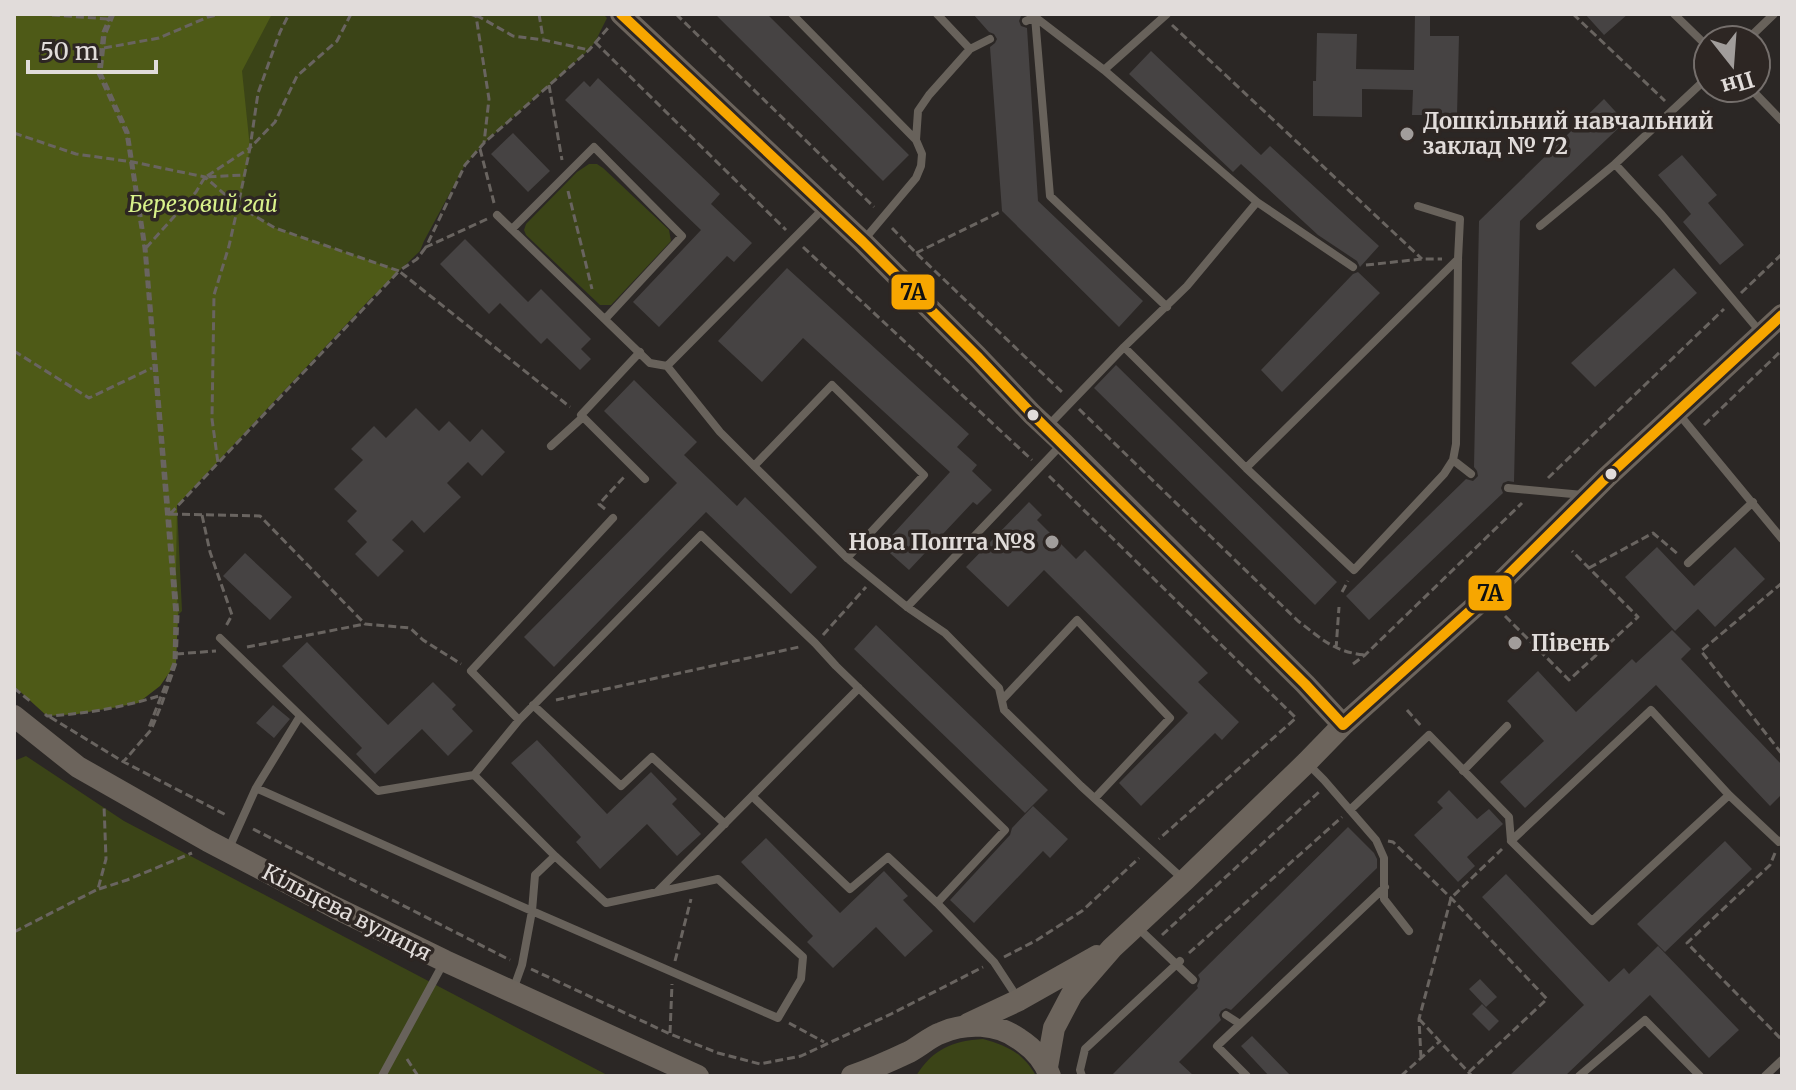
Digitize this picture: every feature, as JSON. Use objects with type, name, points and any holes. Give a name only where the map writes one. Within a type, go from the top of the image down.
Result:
[{"type":"main road","points":[[617,18],[863,242],[1343,725]]},
{"type":"main road","points":[[1048,1072],[1054,1028],[1072,994],[1112,948],[1343,725],[1491,592],[1588,496],[1782,315]]},
{"type":"main road","name":"Кільцева вулиця","points":[[14,716],[78,767],[218,846],[445,961],[698,1076]]},
{"type":"main road","points":[[852,1076],[881,1066],[940,1033],[963,1026],[1019,1000],[1112,948]]},
{"type":"main road","points":[[963,1026],[988,1026],[1011,1033],[1031,1048],[1048,1072]]},
{"type":"main road","points":[[900,1076],[905,1064],[921,1046]]},
{"type":"lane","points":[[792,14],[916,140],[922,154],[916,178],[863,242]]},
{"type":"lane","points":[[937,14],[970,49]]},
{"type":"lane","points":[[1674,14],[1692,31]]},
{"type":"lane","points":[[1104,70],[1165,15]]},
{"type":"lane","points":[[1032,17],[1104,70],[1257,202],[1357,266]]},
{"type":"lane","points":[[1032,17],[1050,196],[1167,307]]},
{"type":"lane","points":[[916,140],[918,111],[929,95],[970,49],[990,39]]},
{"type":"lane","points":[[1540,226],[1615,164],[1692,92]]},
{"type":"lane","points":[[1766,104],[1782,121]]},
{"type":"lane","points":[[512,229],[594,147],[682,236],[606,318]]},
{"type":"lane","points":[[1615,164],[1762,334]]},
{"type":"lane","points":[[907,607],[1055,435],[1072,401],[1187,286],[1257,202]]},
{"type":"lane","points":[[1124,347],[1354,570],[1444,474],[1453,460],[1456,444],[1460,219],[1418,206]]},
{"type":"lane","points":[[667,366],[825,207]]},
{"type":"lane","points":[[497,215],[650,363],[667,366],[720,432],[847,558],[907,607],[945,633],[999,688],[1004,710],[1185,880]]},
{"type":"lane","points":[[1246,468],[1458,259]]},
{"type":"lane","points":[[551,446],[640,352]]},
{"type":"lane","points":[[754,466],[832,385],[924,475],[847,558]]},
{"type":"lane","points":[[1677,412],[1782,539]]},
{"type":"lane","points":[[582,416],[645,479]]},
{"type":"lane","points":[[1453,460],[1471,474]]},
{"type":"lane","points":[[1508,488],[1588,496]]},
{"type":"lane","points":[[1688,563],[1753,502]]},
{"type":"lane","points":[[519,720],[471,671],[613,518]]},
{"type":"lane","points":[[220,638],[378,791],[474,775],[533,705],[701,535],[1005,830],[937,903]]},
{"type":"lane","points":[[1002,700],[1077,620],[1170,718],[1095,798]]},
{"type":"lane","points":[[657,892],[859,688]]},
{"type":"lane","points":[[533,705],[621,786],[652,757],[725,824]]},
{"type":"lane","points":[[1511,841],[1651,710],[1729,795],[1781,841]]},
{"type":"lane","points":[[218,846],[241,823],[256,788],[300,716]]},
{"type":"lane","points":[[1463,771],[1507,726]]},
{"type":"lane","points":[[1350,810],[1429,735],[1509,817],[1511,841],[1592,921],[1729,795]]},
{"type":"lane","points":[[1307,762],[1376,840],[1384,858],[1384,899],[1409,931]]},
{"type":"lane","points":[[256,788],[778,1018],[801,979],[803,957],[718,879],[606,903],[474,775]]},
{"type":"lane","points":[[752,796],[850,889],[888,857],[994,962],[1019,1000]]},
{"type":"lane","points":[[513,991],[522,965],[535,875],[555,856]]},
{"type":"lane","points":[[1247,1076],[1217,1046],[1385,887]]},
{"type":"lane","points":[[1137,926],[1193,980]]},
{"type":"lane","points":[[382,1076],[445,961]]},
{"type":"lane","points":[[1082,1076],[1080,1070],[1085,1049],[1178,963]]},
{"type":"lane","points":[[1226,1015],[1240,1024]]},
{"type":"lane","points":[[1579,1076],[1645,1020],[1700,1076]]},
{"type":"lane","points":[[1765,1076],[1782,1060]]},
{"type":"path","points":[[40,14],[112,16]]},
{"type":"path","points":[[104,48],[159,38],[221,14]]},
{"type":"path","points":[[218,463],[212,419],[214,295],[238,206],[258,93],[289,14]]},
{"type":"path","points":[[146,248],[196,192],[205,177],[250,148],[275,122],[297,76],[337,41],[351,14]]},
{"type":"path","points":[[539,14],[544,40]]},
{"type":"path","points":[[676,14],[916,253],[1298,621],[1336,649],[1348,654],[1365,655]]},
{"type":"path","points":[[1573,14],[1673,109]]},
{"type":"path","points":[[474,15],[513,36],[589,50]]},
{"type":"path","points":[[474,15],[489,99],[484,143]]},
{"type":"path","points":[[1165,15],[1422,259]]},
{"type":"path","points":[[112,16],[105,35],[101,73],[128,132],[144,248],[175,615],[174,663],[164,695]]},
{"type":"path","points":[[112,16],[103,32],[98,73],[126,133],[146,248],[178,615],[176,663],[151,730],[123,761]]},
{"type":"path","points":[[170,514],[399,271],[417,259],[426,247],[465,165],[484,143],[589,50],[617,18]]},
{"type":"path","points":[[595,42],[794,238]]},
{"type":"path","points":[[549,85],[564,177],[597,309]]},
{"type":"path","points":[[14,133],[76,154],[205,177],[244,175]]},
{"type":"path","points":[[426,247],[497,215],[480,149]]},
{"type":"path","points":[[205,177],[238,206],[275,228],[399,271],[582,416]]},
{"type":"path","points":[[916,253],[1002,211]]},
{"type":"path","points":[[1353,664],[1782,254]]},
{"type":"path","points":[[1357,266],[1422,259],[1458,259]]},
{"type":"path","points":[[1695,433],[1782,350]]},
{"type":"path","points":[[14,351],[89,398],[154,367]]},
{"type":"path","points":[[605,498],[633,467]]},
{"type":"path","points":[[170,514],[260,516],[365,624]]},
{"type":"path","points":[[202,515],[210,552],[232,615],[220,638]]},
{"type":"path","points":[[1589,568],[1653,533],[1688,563]]},
{"type":"path","points":[[1505,616],[1569,680],[1638,617],[1572,551]]},
{"type":"path","points":[[533,705],[815,643],[873,579]]},
{"type":"path","points":[[1782,583],[1701,651],[1782,754]]},
{"type":"path","points":[[1336,649],[1339,607]]},
{"type":"path","points":[[176,654],[232,650],[365,624],[410,628],[471,671]]},
{"type":"path","points":[[14,688],[47,716],[123,761],[495,954],[670,1034],[718,1053],[760,1064],[801,1056],[891,1014],[1037,940],[1082,911],[1296,718]]},
{"type":"path","points":[[47,716],[121,707],[164,695]]},
{"type":"path","points":[[1407,710],[1429,735]]},
{"type":"path","points":[[1153,942],[1328,784]]},
{"type":"path","points":[[98,889],[106,859],[104,801],[111,787]]},
{"type":"path","points":[[1178,963],[1350,810]]},
{"type":"path","points":[[1376,840],[1393,842],[1547,999],[1470,1074],[1419,1019]]},
{"type":"path","points":[[1421,1058],[1419,1019],[1451,898],[1511,841]]},
{"type":"path","points":[[1781,841],[1770,865],[1687,943],[1782,1040]]},
{"type":"path","points":[[14,932],[98,889],[218,846]]},
{"type":"path","points":[[670,1034],[672,971],[694,884]]},
{"type":"path","points":[[778,1018],[827,1044]]},
{"type":"path","points":[[1401,1076],[1439,1042]]},
{"type":"path","points":[[399,1045],[418,1076]]},
{"type":"green space","name":"Березовий гай","points":[[14,14],[603,14],[607,18],[589,50],[484,143],[465,165],[420,251],[370,299],[177,505],[182,611],[178,615],[176,663],[121,707],[98,710]]},
{"type":"green space","name":"Березовий гай","points":[[14,14],[272,14],[242,71],[250,148],[239,206],[275,228],[399,271],[177,505],[176,663],[160,686],[138,703],[77,714],[47,716],[14,686]]},
{"type":"green space","points":[[589,164],[603,168],[669,230],[671,241],[611,305],[600,305],[524,230],[526,224],[577,172]]},
{"type":"green space","points":[[26,756],[124,821],[609,1076],[14,1076],[14,761]]},
{"type":"green space","points":[[983,1039],[1014,1052],[1036,1076],[916,1076],[929,1059],[944,1048]]},
{"type":"building","points":[[715,14],[767,14],[909,155],[883,181]]},
{"type":"building","points":[[973,14],[1025,14],[1019,21],[1021,26],[1027,28],[1038,201],[1143,301],[1119,327],[1002,211],[990,47],[997,39]]},
{"type":"building","points":[[1415,14],[1430,14],[1430,36],[1459,36],[1457,115],[1412,115],[1413,90],[1362,89],[1362,117],[1313,116],[1317,33],[1357,34],[1356,69],[1414,70]]},
{"type":"building","points":[[1585,14],[1628,14],[1604,35]]},
{"type":"building","points":[[1151,51],[1261,155],[1270,146],[1379,246],[1360,267],[1357,261],[1318,235],[1241,164],[1233,172],[1129,74]]},
{"type":"building","points":[[598,78],[720,194],[711,204],[752,243],[734,262],[727,256],[659,327],[633,302],[701,230],[565,100],[584,81],[590,87]]},
{"type":"building","points":[[1604,99],[1625,122],[1520,221],[1514,482],[1503,483],[1503,493],[1369,620],[1346,596],[1466,479],[1473,481],[1478,476],[1474,467],[1479,221]]},
{"type":"building","points":[[513,133],[550,171],[528,192],[491,154]]},
{"type":"building","points":[[1682,155],[1717,195],[1708,203],[1744,245],[1720,265],[1683,222],[1691,214],[1658,175]]},
{"type":"building","points":[[465,239],[528,302],[541,289],[591,339],[581,349],[591,359],[580,370],[547,338],[541,344],[500,303],[489,314],[440,264]]},
{"type":"building","points":[[787,268],[969,434],[957,447],[977,465],[972,471],[992,490],[977,505],[973,502],[909,570],[882,546],[950,472],[803,338],[762,382],[718,341]]},
{"type":"building","points":[[1674,268],[1697,293],[1595,387],[1571,363]]},
{"type":"building","points":[[1358,272],[1380,293],[1282,392],[1261,370]]},
{"type":"building","points":[[1116,365],[1337,582],[1315,605],[1094,388]]},
{"type":"building","points":[[634,380],[697,442],[684,455],[737,506],[745,497],[817,567],[791,594],[706,512],[554,667],[524,637],[677,483],[604,411]]},
{"type":"building","points":[[416,408],[439,431],[449,421],[470,442],[482,429],[505,452],[482,476],[468,462],[447,483],[461,497],[424,533],[412,520],[392,540],[404,551],[378,577],[355,554],[367,542],[347,521],[357,511],[334,489],[363,460],[351,449],[374,426],[386,438]]},
{"type":"building","points":[[1029,502],[1042,515],[1037,520],[1076,559],[1085,550],[1208,673],[1198,682],[1239,722],[1222,740],[1215,733],[1141,806],[1119,783],[1188,713],[1044,570],[1008,607],[966,567]]},
{"type":"building","points":[[1657,547],[1694,586],[1735,547],[1765,579],[1715,627],[1698,609],[1675,631],[1625,577]]},
{"type":"building","points":[[245,553],[292,597],[270,620],[223,576]]},
{"type":"building","points":[[876,625],[1048,790],[1025,813],[854,649]]},
{"type":"building","points":[[1672,630],[1691,649],[1681,659],[1782,765],[1782,794],[1770,806],[1656,685],[1525,808],[1500,782],[1544,741],[1507,701],[1538,671],[1576,712],[1632,659],[1636,663]]},
{"type":"building","points":[[307,642],[388,725],[433,682],[456,705],[452,709],[473,731],[448,756],[422,729],[375,774],[356,754],[362,748],[282,666]]},
{"type":"building","points":[[273,705],[290,719],[274,738],[256,723]]},
{"type":"building","points":[[537,740],[607,814],[651,772],[677,799],[672,804],[701,834],[677,856],[647,824],[600,869],[576,842],[581,837],[511,763]]},
{"type":"building","points":[[1449,790],[1477,819],[1489,809],[1503,824],[1467,857],[1475,866],[1458,882],[1414,835],[1443,808],[1437,802]]},
{"type":"building","points":[[1033,806],[1068,839],[1050,858],[1043,851],[974,923],[950,900]]},
{"type":"building","points":[[1348,827],[1374,853],[1377,868],[1231,1010],[1226,1008],[1221,1011],[1221,1020],[1179,1062],[1194,1076],[1111,1076],[1198,988],[1198,975]]},
{"type":"building","points":[[766,838],[840,913],[884,871],[908,896],[903,900],[933,931],[905,957],[876,927],[833,968],[807,942],[813,936],[741,862]]},
{"type":"building","points":[[1725,841],[1752,869],[1665,952],[1637,924]]},
{"type":"building","points":[[1506,874],[1609,982],[1624,968],[1629,974],[1658,946],[1739,1030],[1709,1058],[1650,995],[1565,1076],[1509,1076],[1584,1005],[1482,897]]},
{"type":"building","points":[[1480,979],[1497,997],[1486,1007],[1469,989]]},
{"type":"building","points":[[1482,1004],[1499,1021],[1489,1031],[1472,1014]]},
{"type":"building","points":[[1252,1036],[1291,1076],[1269,1076],[1241,1046]]},
{"type":"transit line","name":"7А","points":[[621,14],[863,242],[1343,725],[1491,592],[1607,477],[1782,315]]},
{"type":"place","name":"Дошкільний навчальний заклад № 72","points":[[1407,134]]},
{"type":"place","name":"Нова Пошта №8","points":[[1052,542]]},
{"type":"place","name":"Півень","points":[[1515,643]]}]
